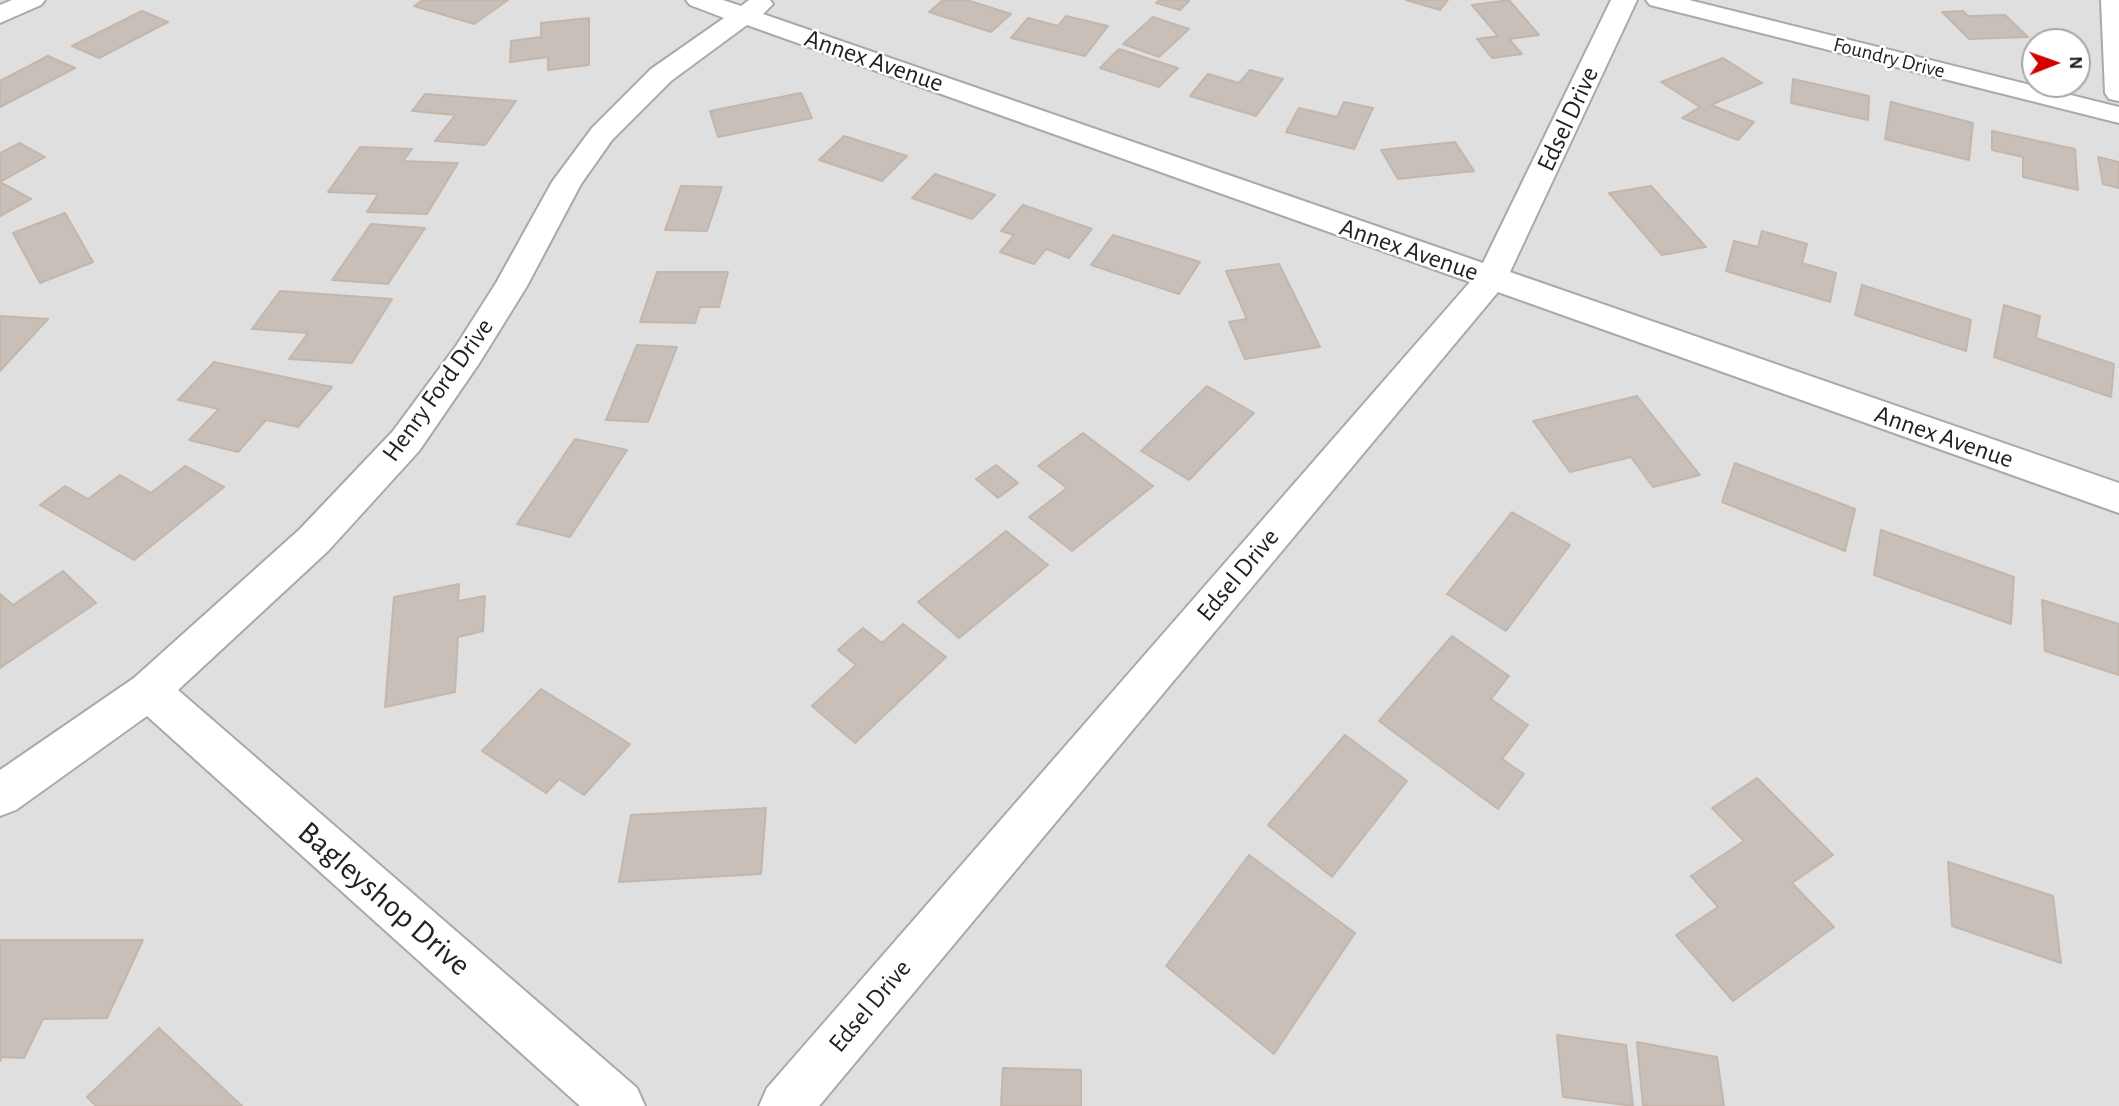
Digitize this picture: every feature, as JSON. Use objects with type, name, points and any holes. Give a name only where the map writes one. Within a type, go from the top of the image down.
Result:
[{"type":"street","points":[[0,15],[32,0]]},
{"type":"street","name":"Annex Avenue","points":[[699,0],[754,8],[1491,279],[2119,498]]},
{"type":"street","name":"Edsel Drive","points":[[785,1106],[1491,279],[1624,0]]},
{"type":"street","name":"Foundry Drive","points":[[1659,0],[2119,115]]},
{"type":"street","points":[[2115,0],[2119,93]]},
{"type":"street","name":"Henry Ford Drive","points":[[0,795],[149,691],[314,540],[406,441],[468,354],[511,286],[567,182],[602,134],[661,75],[754,8]]},
{"type":"street","name":"Bagleyshop Drive","points":[[149,691],[619,1106]]},
{"type":"shaded area","points":[[0,0],[2119,0],[2119,1106],[0,1106]]},
{"type":"building","points":[[423,0],[508,0],[474,24],[414,6]]},
{"type":"building","points":[[943,0],[967,0],[1011,14],[991,32],[929,12]]},
{"type":"building","points":[[1160,0],[1189,1],[1180,10],[1156,3]]},
{"type":"building","points":[[1406,0],[1448,0],[1440,10]]},
{"type":"building","points":[[1509,0],[1539,35],[1509,39],[1522,54],[1492,58],[1477,39],[1498,36],[1472,5]]},
{"type":"building","points":[[142,11],[168,22],[99,58],[72,46]]},
{"type":"building","points":[[1963,11],[1968,16],[2005,15],[2021,30],[2021,37],[1969,39],[1942,12]]},
{"type":"building","points":[[1066,16],[1108,26],[1085,56],[1011,38],[1028,18],[1058,26]]},
{"type":"building","points":[[1153,17],[1189,29],[1159,57],[1123,44]]},
{"type":"building","points":[[589,18],[589,65],[548,70],[548,57],[510,62],[511,41],[541,37],[541,23]]},
{"type":"building","points":[[1119,49],[1178,68],[1159,87],[1100,68]]},
{"type":"building","points":[[48,56],[75,68],[0,107],[0,81]]},
{"type":"building","points":[[1723,58],[1762,83],[1711,105],[1754,122],[1738,140],[1682,118],[1700,107],[1661,82]]},
{"type":"building","points":[[1250,70],[1283,79],[1256,116],[1190,96],[1208,74],[1239,83]]},
{"type":"building","points":[[1793,79],[1869,96],[1868,120],[1791,103]]},
{"type":"building","points":[[801,93],[812,118],[718,137],[710,111]]},
{"type":"building","points":[[425,94],[516,101],[485,145],[435,141],[455,115],[412,111]]},
{"type":"building","points":[[1344,102],[1373,108],[1354,149],[1286,132],[1299,108],[1337,117]]},
{"type":"building","points":[[1891,102],[1973,123],[1969,160],[1885,139]]},
{"type":"building","points":[[1992,131],[2075,149],[2078,190],[2023,177],[2023,157],[1992,150]]},
{"type":"building","points":[[844,136],[907,156],[882,181],[819,160]]},
{"type":"building","points":[[1455,142],[1474,171],[1398,179],[1381,150]]},
{"type":"building","points":[[20,143],[45,157],[0,182],[0,153]]},
{"type":"building","points":[[360,147],[412,149],[403,161],[458,163],[427,214],[367,212],[378,194],[328,192]]},
{"type":"building","points":[[2098,157],[2119,162],[2119,188],[2103,184]]},
{"type":"building","points":[[935,174],[995,195],[972,219],[912,198]]},
{"type":"building","points":[[0,182],[31,199],[0,216]]},
{"type":"building","points":[[681,186],[722,187],[707,231],[665,230]]},
{"type":"building","points":[[1651,186],[1706,247],[1662,255],[1609,193]]},
{"type":"building","points":[[1023,205],[1092,229],[1069,258],[1046,249],[1034,264],[1000,252],[1014,235],[1001,231]]},
{"type":"building","points":[[65,213],[93,262],[40,283],[13,233]]},
{"type":"building","points":[[371,224],[425,228],[388,284],[332,280]]},
{"type":"building","points":[[1762,231],[1807,244],[1802,263],[1836,273],[1830,302],[1726,271],[1734,241],[1758,247]]},
{"type":"building","points":[[1113,235],[1200,262],[1179,294],[1091,265]]},
{"type":"building","points":[[1279,264],[1320,347],[1245,359],[1229,322],[1247,319],[1226,271]]},
{"type":"building","points":[[657,272],[728,272],[719,307],[700,307],[695,323],[640,322]]},
{"type":"building","points":[[1862,285],[1971,320],[1966,351],[1855,315]]},
{"type":"building","points":[[280,291],[392,299],[352,363],[289,359],[308,333],[252,329]]},
{"type":"building","points":[[2004,305],[2040,316],[2036,338],[2114,364],[2111,397],[1994,357]]},
{"type":"building","points":[[0,316],[48,319],[0,371]]},
{"type":"building","points":[[637,345],[677,347],[648,422],[606,420]]},
{"type":"building","points":[[214,362],[332,387],[298,427],[266,420],[238,452],[189,440],[219,409],[178,400]]},
{"type":"building","points":[[1207,386],[1254,413],[1189,480],[1141,451]]},
{"type":"building","points":[[1637,396],[1700,475],[1653,487],[1631,457],[1570,472],[1533,421]]},
{"type":"building","points":[[1083,433],[1153,486],[1072,551],[1029,517],[1067,488],[1038,466]]},
{"type":"building","points":[[575,439],[627,450],[570,537],[517,524]]},
{"type":"building","points":[[1735,463],[1855,509],[1845,551],[1722,502]]},
{"type":"building","points":[[996,465],[1018,483],[998,498],[976,479]]},
{"type":"building","points":[[185,466],[224,487],[134,560],[40,505],[65,486],[88,499],[120,475],[151,493]]},
{"type":"building","points":[[1512,512],[1570,545],[1506,631],[1447,594]]},
{"type":"building","points":[[1881,530],[2014,577],[2011,624],[1874,575]]},
{"type":"building","points":[[1006,531],[1048,565],[959,638],[918,602]]},
{"type":"building","points":[[63,571],[96,603],[0,668],[0,594],[13,605]]},
{"type":"building","points":[[459,584],[458,601],[485,596],[483,631],[458,637],[455,692],[385,707],[394,597]]},
{"type":"building","points":[[2042,600],[2119,624],[2119,675],[2045,651]]},
{"type":"building","points":[[903,624],[946,657],[855,743],[812,706],[856,665],[838,650],[863,628],[882,643]]},
{"type":"building","points":[[1452,636],[1509,676],[1491,699],[1528,725],[1502,759],[1524,774],[1498,809],[1379,721]]},
{"type":"building","points":[[541,689],[630,744],[584,795],[559,779],[546,793],[482,751]]},
{"type":"building","points":[[1345,735],[1407,781],[1332,877],[1268,825]]},
{"type":"building","points":[[1757,778],[1833,855],[1792,883],[1834,927],[1733,1001],[1676,935],[1718,907],[1691,876],[1744,841],[1712,808]]},
{"type":"building","points":[[766,808],[761,874],[619,882],[631,815]]},
{"type":"building","points":[[1249,855],[1355,933],[1274,1054],[1166,966]]},
{"type":"building","points":[[1948,862],[2053,896],[2061,963],[1952,926]]},
{"type":"building","points":[[0,940],[143,940],[107,1018],[43,1019],[24,1058],[2,1057],[0,1061]]},
{"type":"building","points":[[159,1028],[242,1106],[96,1106],[87,1097]]},
{"type":"building","points":[[1557,1035],[1626,1045],[1633,1106],[1563,1097]]},
{"type":"building","points":[[1637,1042],[1717,1057],[1724,1106],[1643,1106]]},
{"type":"building","points":[[1003,1068],[1081,1070],[1081,1106],[1001,1106]]}]
